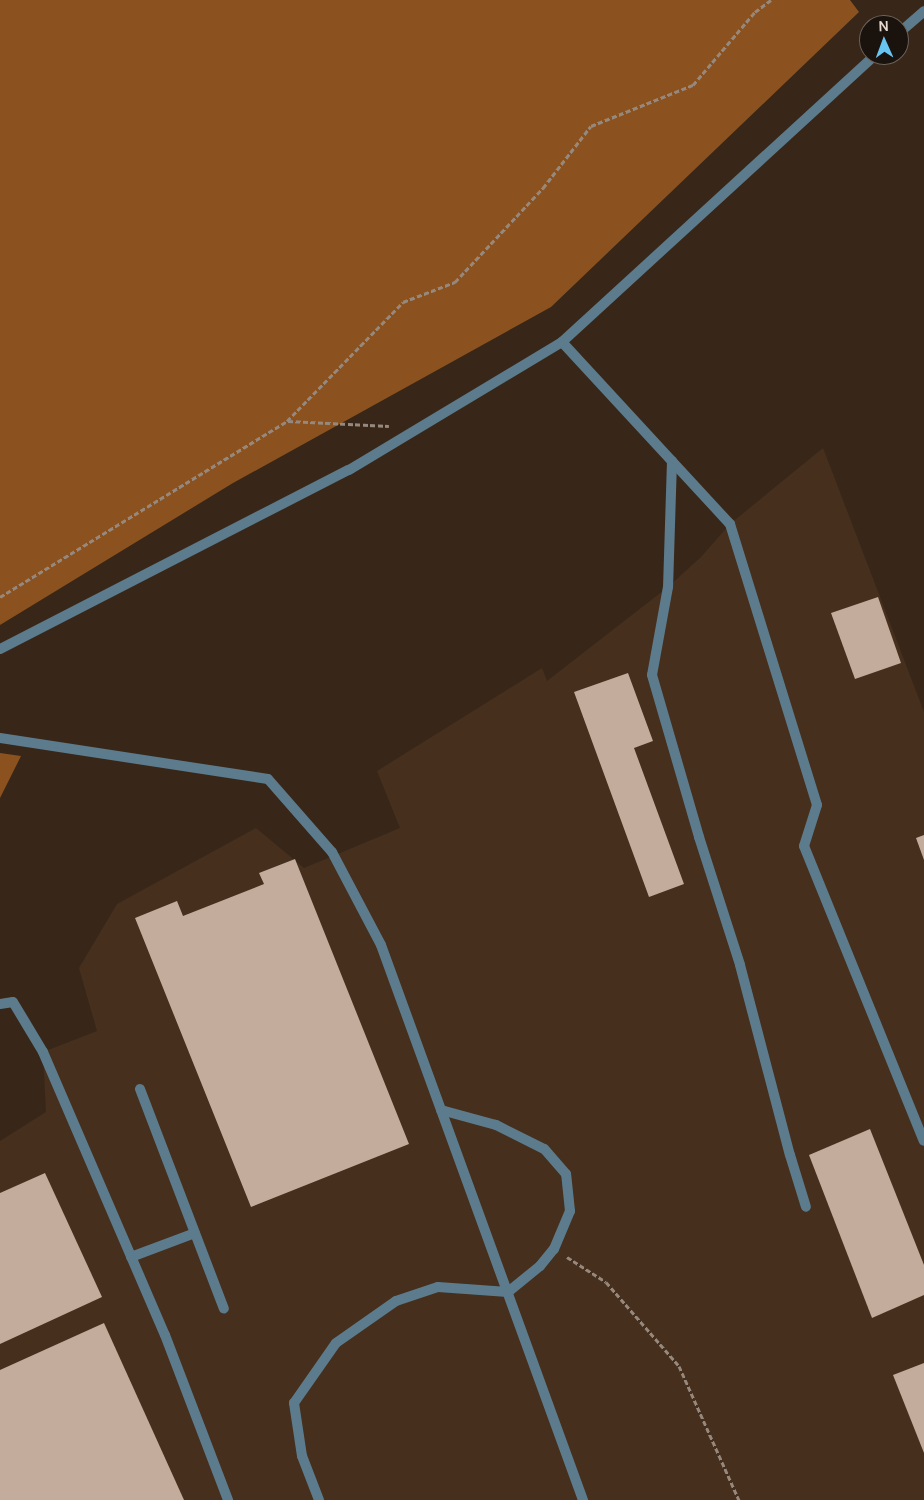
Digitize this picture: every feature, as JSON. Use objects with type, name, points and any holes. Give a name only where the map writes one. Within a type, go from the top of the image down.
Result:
[{"type":"street","points":[[909,24],[924,11]]},
{"type":"street","points":[[0,649],[349,470],[562,342],[864,65]]},
{"type":"street","points":[[562,342],[730,524],[817,805],[804,846],[924,1141]]},
{"type":"street","points":[[672,461],[668,588],[652,675],[699,838],[740,965],[790,1155],[806,1207]]},
{"type":"street","points":[[0,738],[268,779],[332,852],[381,946],[583,1500]]},
{"type":"street","points":[[0,1004],[13,1002],[43,1052],[165,1335],[228,1500]]},
{"type":"street","points":[[140,1089],[224,1309]]},
{"type":"street","points":[[319,1500],[302,1456],[294,1403],[336,1343],[396,1301],[438,1287],[508,1292],[540,1266],[554,1248],[570,1211],[566,1174],[544,1149],[496,1125],[441,1110]]},
{"type":"street","points":[[131,1256],[195,1234]]},
{"type":"path","points":[[0,597],[287,421],[403,302],[456,282],[543,188],[591,126],[693,85],[755,12],[771,0]]},
{"type":"path","points":[[287,421],[422,427]]},
{"type":"path","points":[[554,1248],[606,1282],[679,1366],[738,1500]]},
{"type":"shaded area","points":[[0,0],[850,0],[859,12],[551,307],[233,483],[0,625]]},
{"type":"shaded area","points":[[823,448],[924,712],[924,1500],[0,1500],[0,1141],[46,1112],[43,1052],[97,1031],[79,968],[117,904],[256,828],[304,868],[400,828],[377,771],[542,668],[547,681],[668,587],[701,557],[730,524]]},
{"type":"shaded area","points":[[0,753],[21,756],[0,798]]},
{"type":"building","points":[[878,597],[901,663],[855,679],[831,613]]},
{"type":"building","points":[[628,673],[653,741],[634,748],[684,884],[649,897],[574,692]]},
{"type":"building","points":[[924,835],[924,860],[916,838]]},
{"type":"building","points":[[295,859],[409,1144],[251,1207],[135,918],[177,901],[183,916],[264,884],[259,873]]},
{"type":"building","points":[[870,1129],[924,1265],[924,1295],[872,1318],[809,1155]]},
{"type":"building","points":[[45,1173],[102,1297],[0,1344],[0,1193]]},
{"type":"building","points":[[104,1323],[184,1500],[0,1500],[0,1370]]},
{"type":"building","points":[[924,1363],[924,1453],[893,1375]]}]
